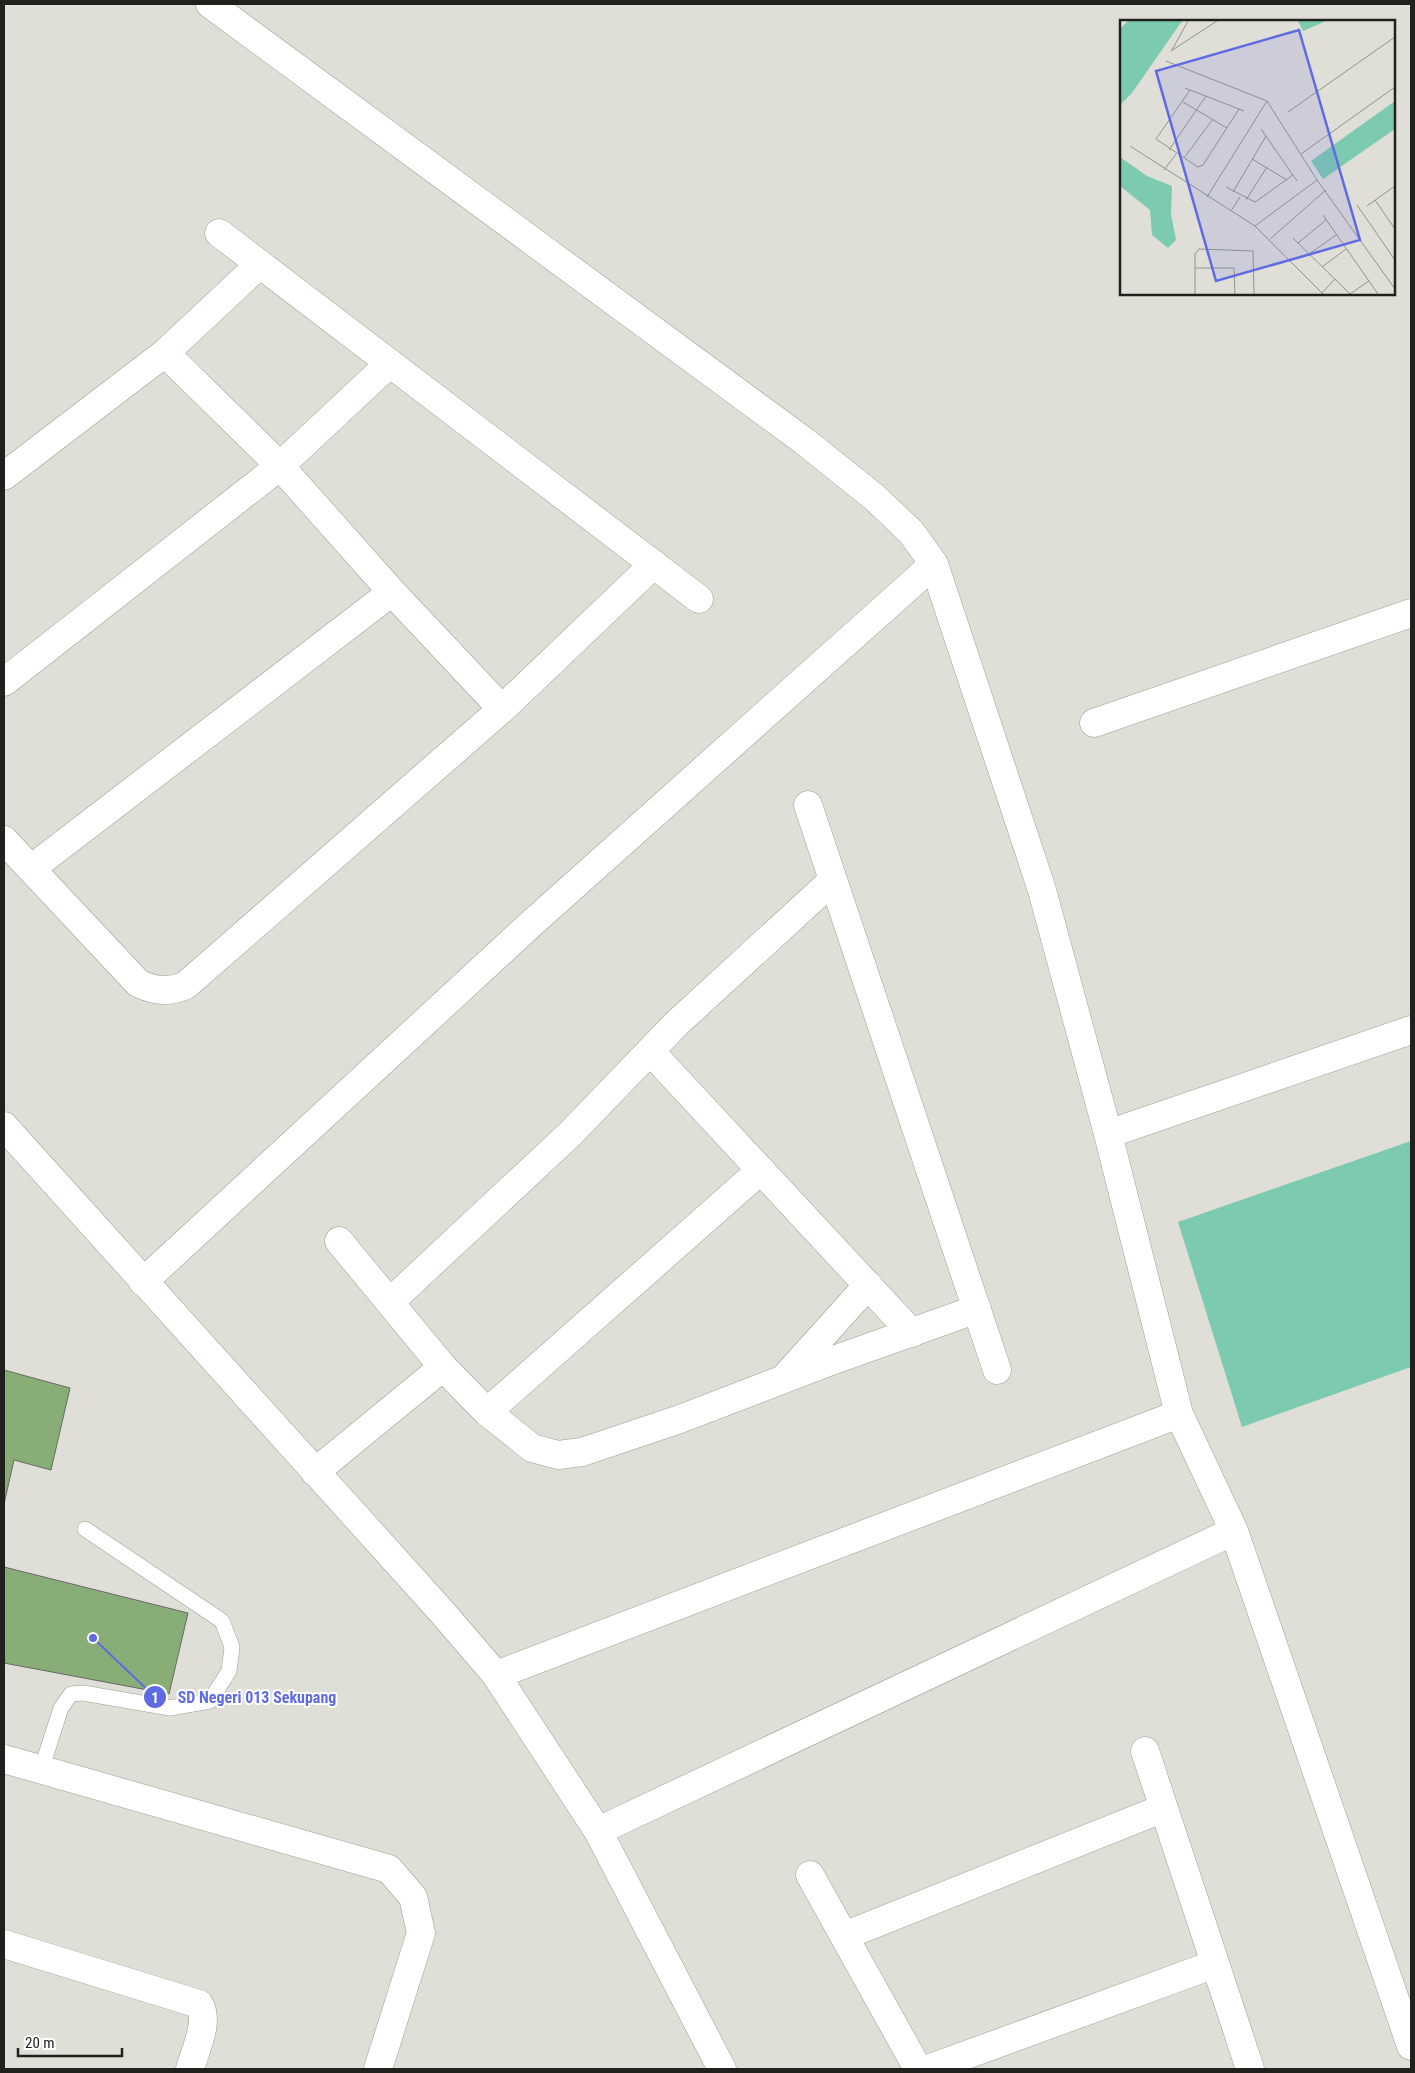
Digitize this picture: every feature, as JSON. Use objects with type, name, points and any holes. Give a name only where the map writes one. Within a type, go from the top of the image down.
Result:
[{"type":"street","points":[[210,4],[804,441],[874,497],[911,532],[934,564],[1042,890],[1108,1134],[1178,1414],[1234,1531],[1411,2046]]},
{"type":"street","points":[[219,234],[699,599]]},
{"type":"street","points":[[4,476],[165,353],[260,264]]},
{"type":"street","points":[[165,353],[280,466],[392,592],[502,709]]},
{"type":"street","points":[[4,682],[280,466],[390,363]]},
{"type":"street","points":[[4,840],[138,983],[149,988],[176,990],[186,985],[502,709],[654,564]]},
{"type":"street","points":[[143,1282],[532,923],[934,564]]},
{"type":"street","points":[[32,868],[392,592]]},
{"type":"street","points":[[1094,723],[1411,613]]},
{"type":"street","points":[[808,805],[997,1370]]},
{"type":"street","points":[[390,1302],[570,1134],[676,1024],[832,881]]},
{"type":"street","points":[[1108,1134],[1411,1030]]},
{"type":"street","points":[[650,1051],[912,1333]]},
{"type":"street","points":[[4,1126],[496,1675],[598,1831],[722,2069]]},
{"type":"street","points":[[487,1412],[761,1170]]},
{"type":"street","points":[[339,1241],[443,1367],[487,1412],[532,1448],[558,1455],[582,1452],[680,1419],[977,1310]]},
{"type":"street","points":[[783,1380],[868,1286]]},
{"type":"street","points":[[315,1472],[443,1367]]},
{"type":"street","points":[[496,1675],[1178,1414]]},
{"type":"street","points":[[598,1831],[1234,1531]]},
{"type":"street","points":[[1145,1751],[1250,2069]]},
{"type":"street","points":[[4,1759],[389,1869],[413,1897],[421,1933],[378,2069]]},
{"type":"street","points":[[844,1936],[1164,1808]]},
{"type":"street","points":[[810,1875],[918,2069]]},
{"type":"street","points":[[4,1944],[199,2004],[203,2011],[201,2028],[190,2069]]},
{"type":"street","points":[[928,2069],[1216,1964]]},
{"type":"lane","points":[[40,1770],[61,1708],[70,1694],[83,1693],[170,1708],[210,1701],[228,1671],[232,1647],[222,1621],[85,1529]]},
{"type":"shaded area","points":[[1411,1141],[1411,1367],[1242,1427],[1178,1222]]},
{"type":"building","points":[[4,1370],[70,1388],[51,1470],[14,1460],[4,1504]]},
{"type":"building","points":[[4,1567],[188,1613],[169,1694],[4,1663]]},
{"type":"place","name":"SD Negeri 013 Sekupang","points":[[93,1638]]}]
